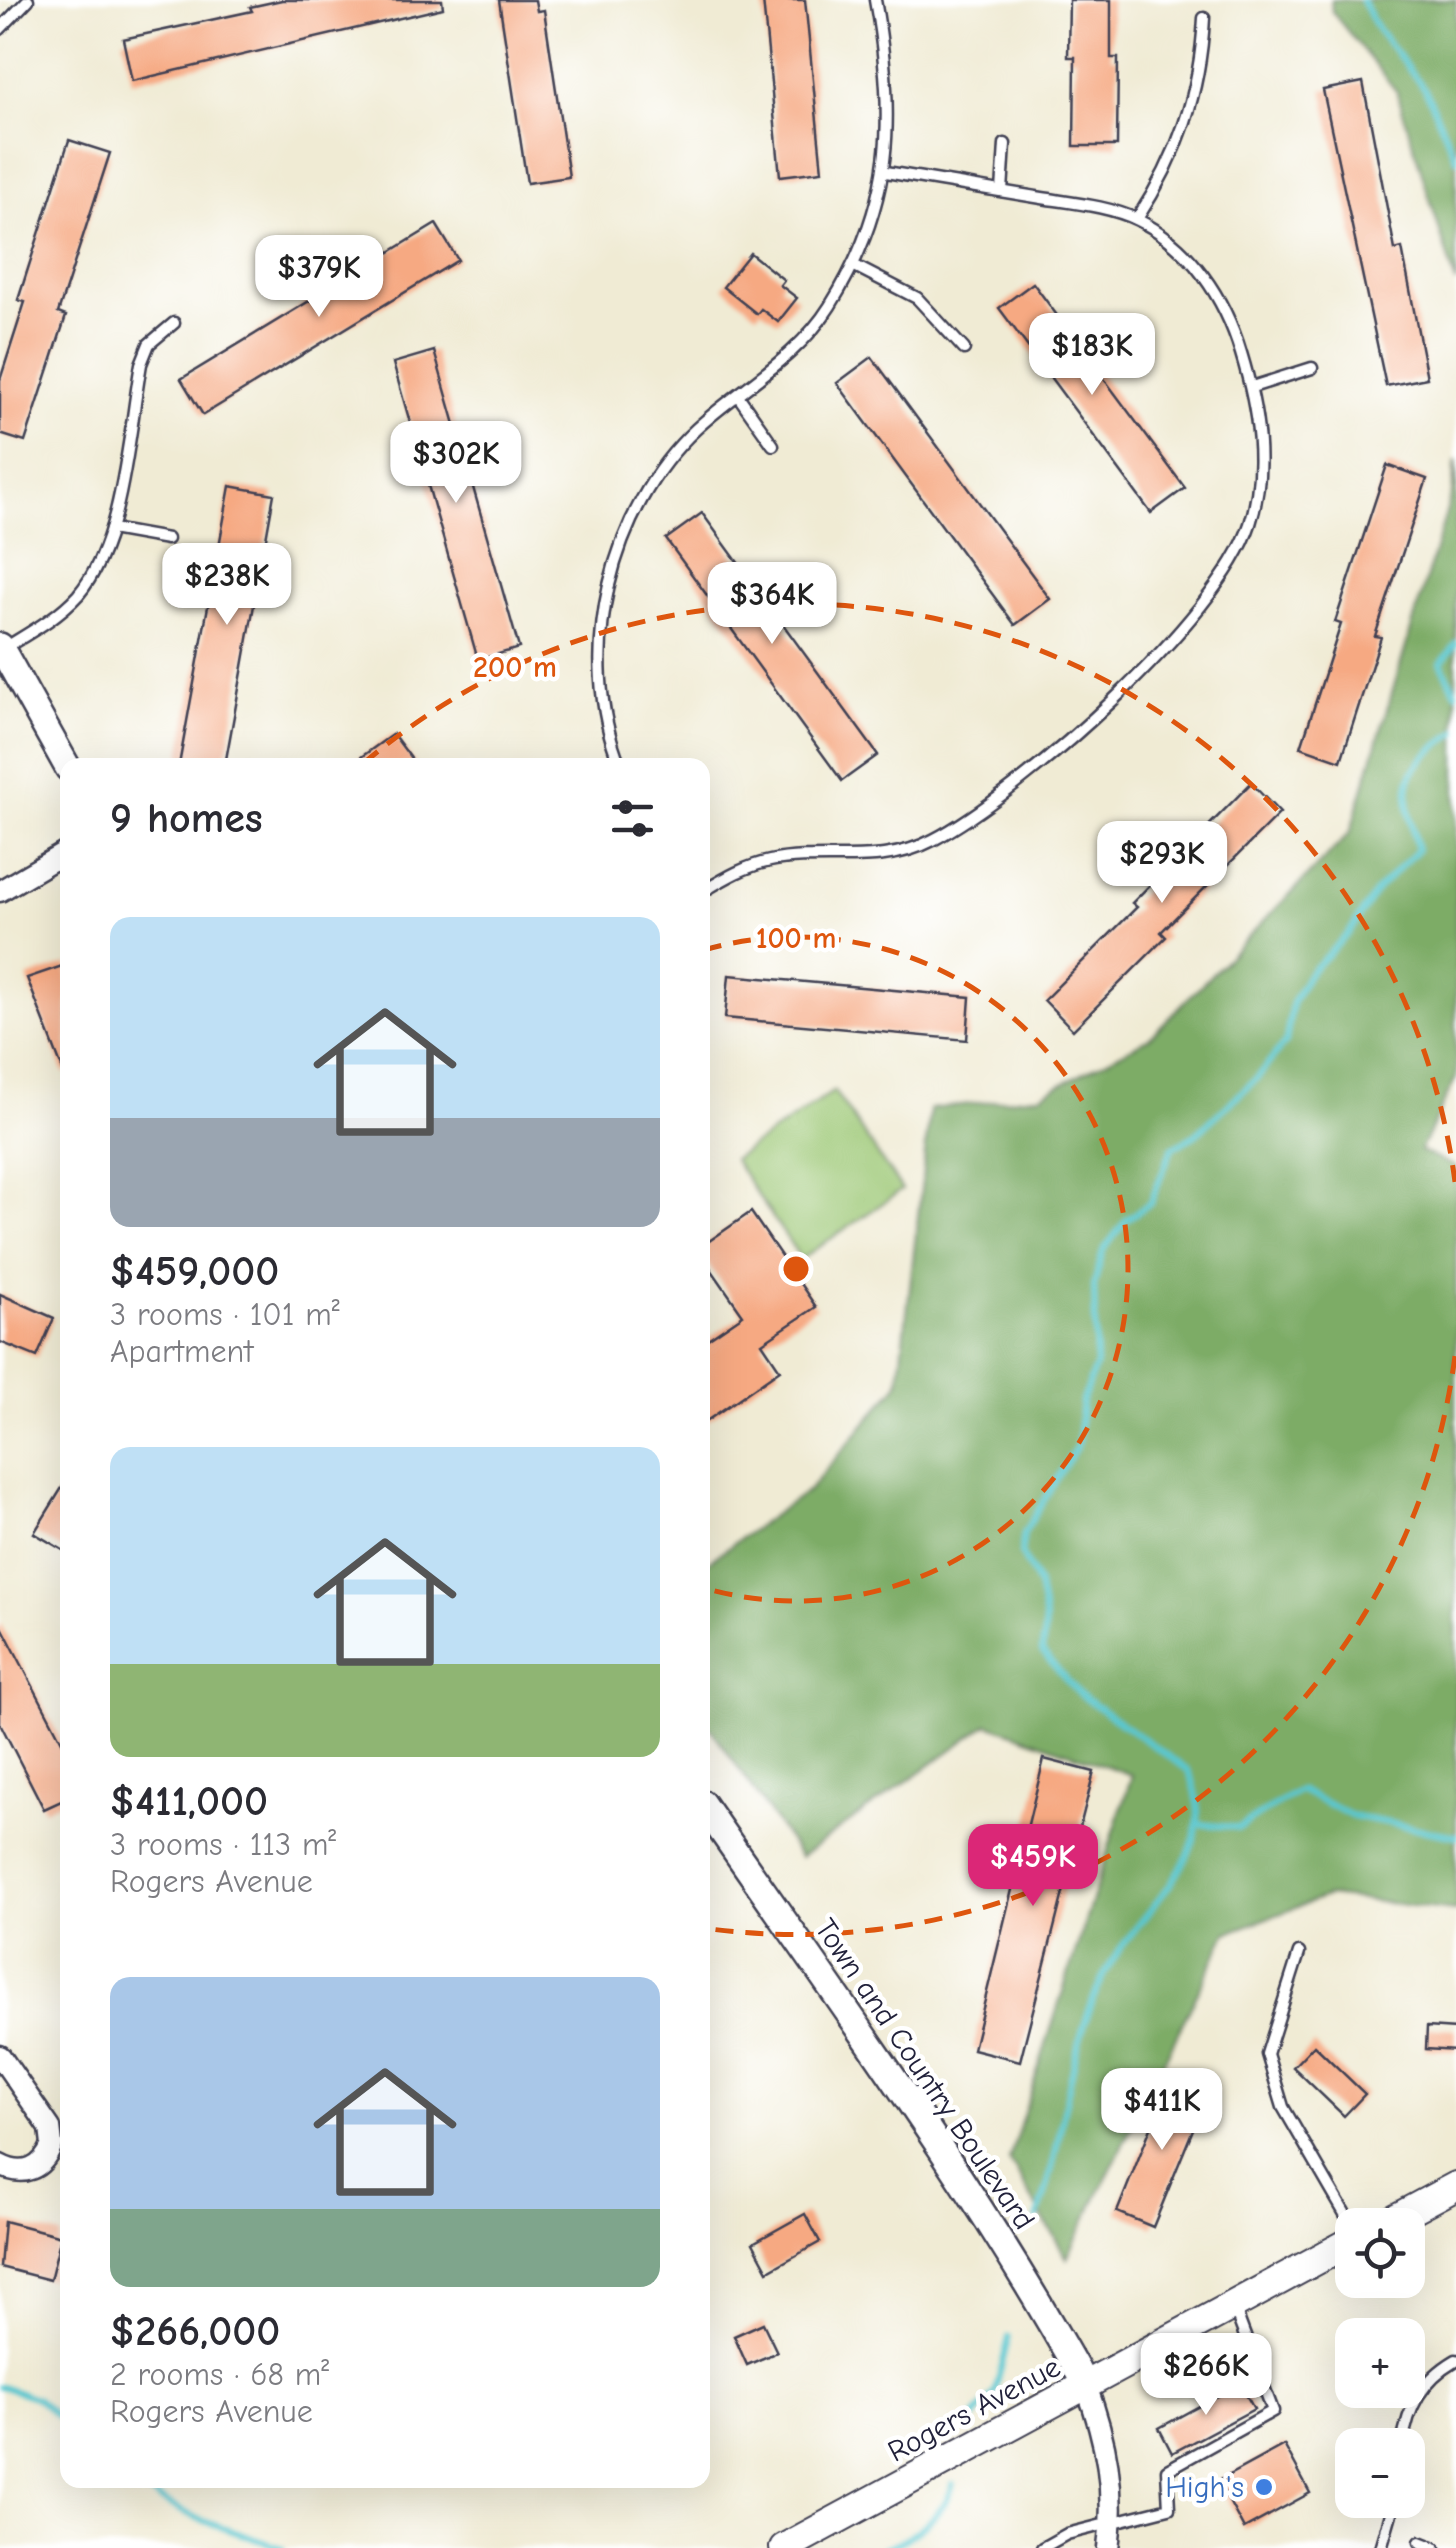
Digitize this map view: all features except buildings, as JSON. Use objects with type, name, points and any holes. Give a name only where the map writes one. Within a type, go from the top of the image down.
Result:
[{"type":"main road","points":[[1415,2208],[1456,2186]]},
{"type":"main road","name":"Rogers Avenue","points":[[784,2548],[1335,2251]]},
{"type":"street","points":[[1,648],[62,758]]},
{"type":"street","points":[[0,891],[60,856]]},
{"type":"street","name":"Town and Country Boulevard","points":[[710,1816],[957,2176],[1049,2318],[1086,2386]]},
{"type":"street","points":[[0,2056],[50,2128],[52,2146],[36,2168],[23,2172],[0,2165]]},
{"type":"street","points":[[1086,2386],[1102,2428],[1112,2524],[1108,2548]]},
{"type":"lane","points":[[0,29],[28,0]]},
{"type":"lane","points":[[617,758],[610,741],[602,692],[602,643],[622,538],[642,494],[670,454],[798,345],[828,309],[853,265],[886,172],[887,68],[875,0]]},
{"type":"lane","points":[[1137,219],[1166,175],[1183,134],[1196,89],[1204,18]]},
{"type":"lane","points":[[1002,191],[1005,144]]},
{"type":"lane","points":[[710,887],[736,871],[769,861],[904,853],[934,840],[983,807],[1094,717],[1153,660],[1234,560],[1260,481],[1252,387],[1216,294],[1193,263],[1137,219],[1094,207],[886,172]]},
{"type":"lane","points":[[853,265],[916,298],[964,349]]},
{"type":"lane","points":[[1,648],[64,610],[96,570],[110,529],[142,364],[150,344],[174,324]]},
{"type":"lane","points":[[1252,387],[1312,368]]},
{"type":"lane","points":[[739,398],[773,445]]},
{"type":"lane","points":[[110,529],[167,539]]},
{"type":"lane","points":[[1299,1953],[1268,2054],[1283,2107],[1342,2208]]},
{"type":"lane","points":[[1042,2548],[1067,2534],[1168,2508],[1167,2470],[1272,2411],[1234,2306]]},
{"type":"lane","points":[[1406,2428],[1414,2398],[1427,2381],[1456,2360]]},
{"type":"lane","points":[[1380,2548],[1389,2518]]},
{"type":"lane","points":[[1420,2542],[1435,2548]]},
{"type":"green space","points":[[1331,0],[1456,0],[1456,284],[1397,92],[1332,12]]},
{"type":"green space","points":[[1456,460],[1456,1078],[1420,1151],[1456,1167],[1456,1911],[1328,1896],[1227,1933],[1067,2258],[1009,2160],[1132,1775],[988,1724],[800,1857],[710,1727],[710,1560],[810,1489],[899,1383],[930,1109],[1040,1095],[1149,1038],[1350,833],[1452,493]]},
{"type":"green space","points":[[834,1091],[902,1190],[801,1259],[733,1159]]},
{"type":"waterway","points":[[1362,0],[1377,29],[1425,89],[1456,158]]},
{"type":"waterway","points":[[1456,644],[1441,663],[1456,692]]},
{"type":"waterway","points":[[1037,2219],[1076,2056],[1096,1992],[1126,1941],[1177,1874],[1190,1851],[1197,1826],[1197,1799],[1188,1770],[1079,1694],[1042,1652],[1045,1620],[1038,1585],[1021,1553],[1024,1533],[1078,1444],[1082,1400],[1096,1365],[1094,1285],[1103,1251],[1126,1220],[1151,1202],[1172,1148],[1194,1136],[1258,1077],[1286,1041],[1292,1003],[1308,974],[1349,933],[1377,890],[1417,850],[1409,809],[1410,781],[1424,758],[1456,732]]},
{"type":"waterway","points":[[1199,1824],[1239,1828],[1299,1790],[1352,1816],[1456,1836]]},
{"type":"waterway","points":[[972,2420],[995,2392],[1009,2337]]},
{"type":"waterway","points":[[0,2386],[36,2398],[60,2419]]},
{"type":"waterway","points":[[884,2548],[927,2524],[943,2506],[953,2484]]},
{"type":"waterway","points":[[142,2488],[184,2512],[283,2548]]},
{"type":"place","name":"High's","points":[[1264,2487]]}]
